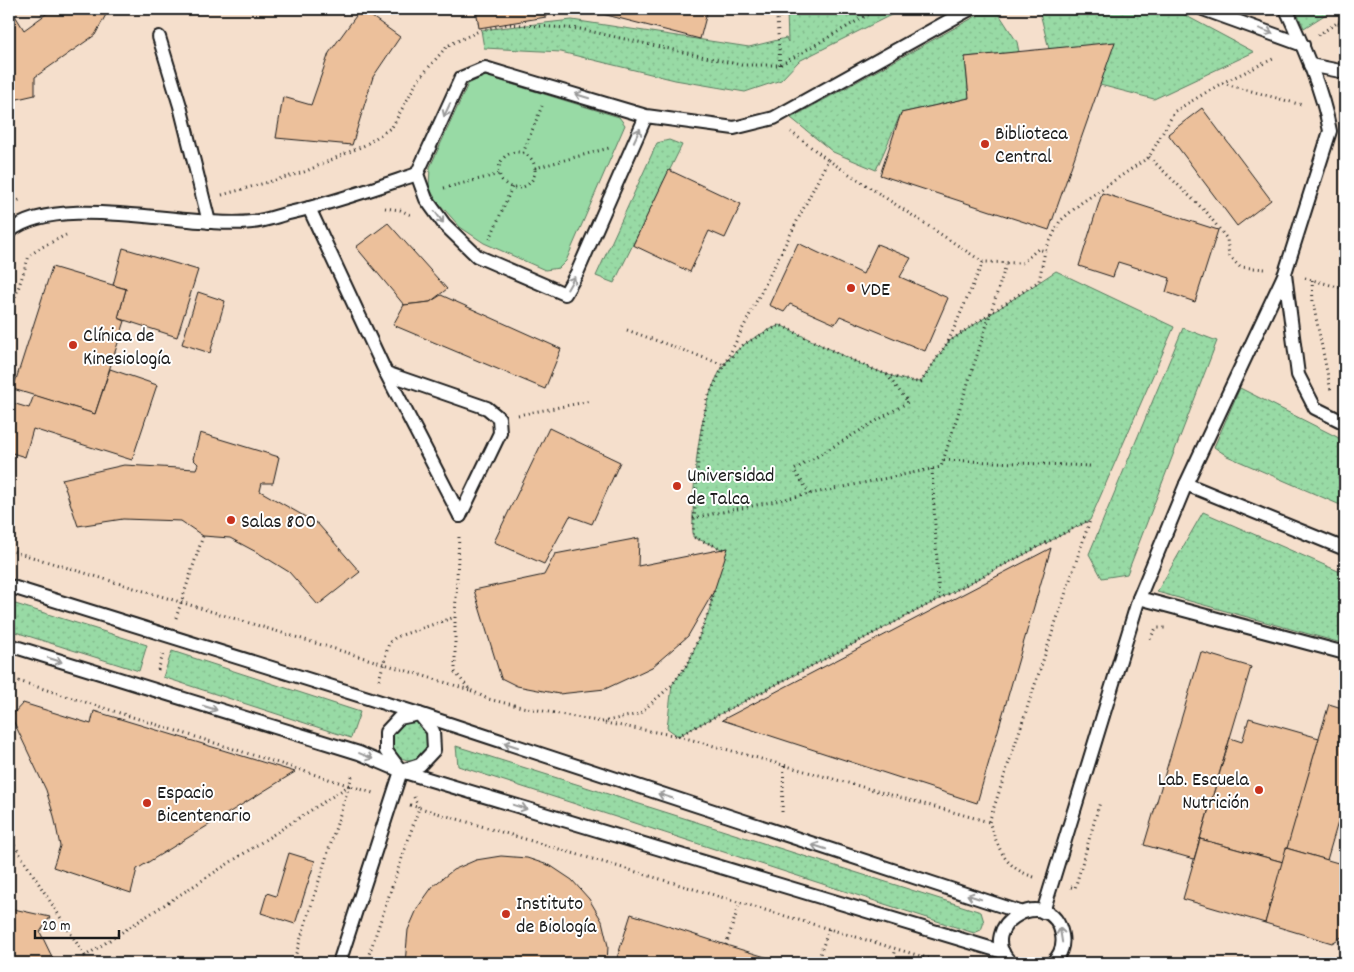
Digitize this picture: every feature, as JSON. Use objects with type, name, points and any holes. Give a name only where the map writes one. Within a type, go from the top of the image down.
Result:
[{"type":"lane","points":[[646,116],[577,273],[565,294],[477,256],[444,224],[426,199],[417,174],[461,78],[485,68],[646,116],[734,128],[774,118],[970,9]]},
{"type":"lane","points":[[1203,9],[1303,45]]},
{"type":"lane","points":[[1043,912],[1139,598],[1186,484],[1285,273],[1330,131],[1326,111],[1303,45],[1286,9]]},
{"type":"lane","points":[[159,37],[180,106],[209,222]]},
{"type":"lane","points":[[1310,65],[1345,72]]},
{"type":"lane","points":[[9,232],[42,217],[77,213],[209,222],[253,222],[309,208],[417,174]]},
{"type":"lane","points":[[309,208],[386,373],[460,516]]},
{"type":"lane","points":[[1285,273],[1298,375],[1315,408],[1345,424]]},
{"type":"lane","points":[[386,373],[487,408],[499,418],[500,433],[460,516]]},
{"type":"lane","points":[[1186,484],[1345,549]]},
{"type":"lane","points":[[9,586],[419,714],[1020,912]]},
{"type":"lane","points":[[1139,598],[1345,653]]},
{"type":"lane","points":[[9,645],[359,753],[401,771],[1003,952]]},
{"type":"lane","points":[[401,771],[420,765],[434,750],[433,731],[419,714]]},
{"type":"lane","points":[[401,771],[386,751],[386,732],[399,718],[419,714]]},
{"type":"lane","points":[[339,963],[401,771]]},
{"type":"lane","points":[[1011,963],[1003,952],[1001,941],[1003,929],[1010,918],[1020,912],[1032,910],[1043,912],[1054,918],[1060,928],[1063,940],[1061,952],[1054,963]]},
{"type":"path","points":[[780,65],[777,18],[791,9]]},
{"type":"path","points":[[204,200],[248,190],[304,172],[365,145],[392,127],[418,80],[447,46],[481,30],[509,24],[580,29],[741,65],[780,65],[878,9]]},
{"type":"path","points":[[948,342],[1039,281],[1045,251],[1060,221],[1081,203],[1149,157],[1175,111],[1222,83],[1303,45],[1345,18]]},
{"type":"path","points":[[1337,23],[1345,26]]},
{"type":"path","points":[[1222,83],[1326,111]]},
{"type":"path","points":[[523,153],[544,101]]},
{"type":"path","points":[[774,118],[828,160],[983,262],[1022,263],[1038,249],[1045,251]]},
{"type":"path","points":[[535,168],[611,147]]},
{"type":"path","points":[[512,153],[523,153],[530,159],[535,168],[532,179],[529,184],[523,187],[512,187],[506,184],[500,174],[503,159],[512,153]]},
{"type":"path","points":[[1149,157],[1208,213],[1227,239],[1229,256],[1240,267],[1285,273],[1345,289]]},
{"type":"path","points":[[722,549],[693,537],[699,447],[707,399],[828,160]]},
{"type":"path","points":[[435,190],[500,174]]},
{"type":"path","points":[[490,239],[512,187]]},
{"type":"path","points":[[9,204],[29,197]]},
{"type":"path","points":[[724,365],[744,344],[780,325],[886,374],[907,382],[921,382],[948,342],[983,262]]},
{"type":"path","points":[[693,518],[941,468],[1006,264]]},
{"type":"path","points":[[1312,280],[1313,303],[1331,392],[1338,397]]},
{"type":"path","points":[[626,330],[724,365]]},
{"type":"path","points":[[810,494],[794,470],[908,402],[886,374]]},
{"type":"path","points":[[499,418],[591,401]]},
{"type":"path","points":[[944,460],[1091,466]]},
{"type":"path","points":[[932,469],[939,599]]},
{"type":"path","points":[[460,516],[455,617],[455,672],[470,690]]},
{"type":"path","points":[[9,550],[383,662],[470,690],[488,699],[678,736],[989,822],[1090,520],[678,736]]},
{"type":"path","points":[[150,690],[170,637],[203,536]]},
{"type":"path","points":[[602,722],[639,714],[672,685],[689,662],[709,612],[714,591]]},
{"type":"path","points":[[9,678],[350,785]]},
{"type":"path","points":[[781,834],[784,765]]},
{"type":"path","points":[[366,963],[419,808],[401,771]]},
{"type":"path","points":[[84,956],[350,785]]},
{"type":"path","points":[[294,963],[350,785]]},
{"type":"path","points":[[419,808],[944,963]]},
{"type":"path","points":[[9,837],[88,963]]},
{"type":"path","points":[[726,945],[740,902]]},
{"type":"path","points":[[817,963],[830,929]]},
{"type":"path","points":[[892,963],[896,948]]},
{"type":"shaded area","name":"Universidad de Talca","points":[[9,9],[1345,9],[1345,963],[9,963]]},
{"type":"green space","points":[[791,9],[903,9],[799,61],[781,80],[745,92],[675,80],[561,52],[484,48],[481,30],[572,20],[749,47],[786,38],[788,42],[787,12]]},
{"type":"green space","points":[[1039,9],[1168,9],[1177,11],[1254,52],[1154,99],[1100,85],[1049,49]]},
{"type":"green space","points":[[1295,9],[1334,9],[1304,28]]},
{"type":"green space","points":[[980,14],[999,14],[1017,42],[1019,52],[965,57],[969,98],[901,113],[876,170],[833,152],[791,118]]},
{"type":"green space","points":[[485,76],[619,117],[625,125],[566,261],[559,268],[545,270],[484,243],[460,227],[436,200],[429,187],[430,167],[468,84]]},
{"type":"green space","points":[[669,140],[682,145],[614,283],[596,276],[657,143]]},
{"type":"green space","points":[[1056,271],[1174,327],[1090,520],[678,736],[667,728],[672,685],[689,662],[709,612],[722,549],[693,537],[695,472],[702,424],[715,381],[724,365],[749,341],[780,325],[871,368],[907,380],[921,382],[948,342]]},
{"type":"green space","points":[[1183,328],[1217,341],[1127,574],[1102,578],[1089,554]]},
{"type":"green space","points":[[1240,388],[1345,441],[1345,507],[1227,456],[1214,447]]},
{"type":"green space","points":[[1203,512],[1345,574],[1345,644],[1157,592]]},
{"type":"green space","points":[[9,602],[147,645],[139,671],[9,630]]},
{"type":"green space","points":[[172,651],[360,712],[351,738],[163,677]]},
{"type":"green space","points":[[410,720],[424,726],[430,740],[424,754],[410,760],[396,754],[390,740],[396,726]]},
{"type":"green space","points":[[456,746],[981,912],[984,922],[981,930],[974,933],[458,766]]},
{"type":"building","points":[[9,9],[11,9],[24,30],[53,9],[109,9],[95,35],[35,77],[35,95],[9,101]]},
{"type":"building","points":[[361,9],[400,37],[373,77],[352,145],[276,138],[283,97],[311,105],[329,53]]},
{"type":"building","points":[[476,9],[545,9],[546,17],[479,28]]},
{"type":"building","points":[[583,9],[708,9],[700,39]]},
{"type":"building","name":"Biblioteca Central","points":[[1115,42],[1049,230],[880,175],[901,113],[969,98],[965,57]]},
{"type":"building","points":[[1202,108],[1271,200],[1237,226],[1168,134]]},
{"type":"building","points":[[669,170],[741,204],[725,238],[709,231],[690,272],[633,245]]},
{"type":"building","points":[[1102,193],[1218,230],[1195,302],[1166,292],[1170,278],[1118,262],[1113,277],[1079,266]]},
{"type":"building","points":[[388,223],[447,289],[430,302],[404,305],[356,247]]},
{"type":"building","name":"VDE","points":[[798,243],[863,274],[877,244],[911,258],[900,277],[948,298],[925,351],[840,316],[835,324],[790,304],[784,312],[769,305]]},
{"type":"building","points":[[123,248],[198,270],[177,337],[118,318],[126,289],[113,285]]},
{"type":"building","name":"Clínica de Kinesiología","points":[[52,267],[126,289],[118,318],[125,321],[95,414],[13,389]]},
{"type":"building","points":[[198,292],[225,301],[210,353],[182,344]]},
{"type":"building","points":[[441,295],[561,349],[545,389],[393,325],[404,305],[430,302]]},
{"type":"building","points":[[110,369],[157,385],[132,460],[33,429],[25,457],[9,452],[9,402],[29,408],[34,395],[95,414]]},
{"type":"building","points":[[549,428],[620,462],[592,524],[570,516],[544,564],[494,542]]},
{"type":"building","name":"Salas 800","points":[[200,433],[279,457],[273,483],[262,483],[260,491],[318,524],[360,572],[318,605],[289,572],[260,554],[230,538],[203,536],[181,521],[123,519],[78,526],[62,479],[124,465],[196,469],[198,464],[193,459]]},
{"type":"building","points":[[639,538],[638,566],[728,548],[714,591],[688,636],[652,667],[605,689],[559,694],[517,686],[501,678],[474,590],[544,575],[555,554]]},
{"type":"building","points":[[1051,548],[977,803],[722,720]]},
{"type":"building","points":[[1201,652],[1251,667],[1194,859],[1144,845]]},
{"type":"building","name":"Espacio Bicentenario","points":[[23,703],[91,724],[94,711],[295,772],[137,869],[131,893],[53,867],[60,846],[54,816],[46,790],[11,716]]},
{"type":"building","points":[[1329,704],[1345,709],[1345,798],[1327,860],[1286,848]]},
{"type":"building","name":"Lab. Escuela Nutrición","points":[[1249,718],[1319,738],[1283,862],[1200,839],[1230,738],[1242,742]]},
{"type":"building","points":[[1200,839],[1283,862],[1265,923],[1183,899]]},
{"type":"building","points":[[1286,848],[1345,865],[1345,935],[1332,943],[1265,923]]},
{"type":"building","points":[[289,853],[315,861],[295,924],[261,913],[267,893],[276,896]]},
{"type":"building","name":"Instituto de Biología","points":[[501,856],[527,858],[551,866],[572,880],[589,899],[602,921],[608,946],[607,963],[405,963],[408,930],[418,907],[433,886],[453,870],[476,860]]},
{"type":"building","points":[[9,908],[50,917],[40,932],[55,963],[9,963]]},
{"type":"building","points":[[631,914],[785,963],[624,963],[616,961]]},
{"type":"place","name":"Biblioteca Central","points":[[985,144]]},
{"type":"place","name":"VDE","points":[[851,288]]},
{"type":"place","name":"Clínica de Kinesiología","points":[[73,345]]},
{"type":"place","name":"Universidad de Talca","points":[[677,486]]},
{"type":"place","name":"Salas 800","points":[[231,520]]},
{"type":"place","name":"Lab. Escuela Nutrición","points":[[1259,790]]},
{"type":"place","name":"Espacio Bicentenario","points":[[147,803]]},
{"type":"place","name":"Instituto de Biología","points":[[506,914]]}]
